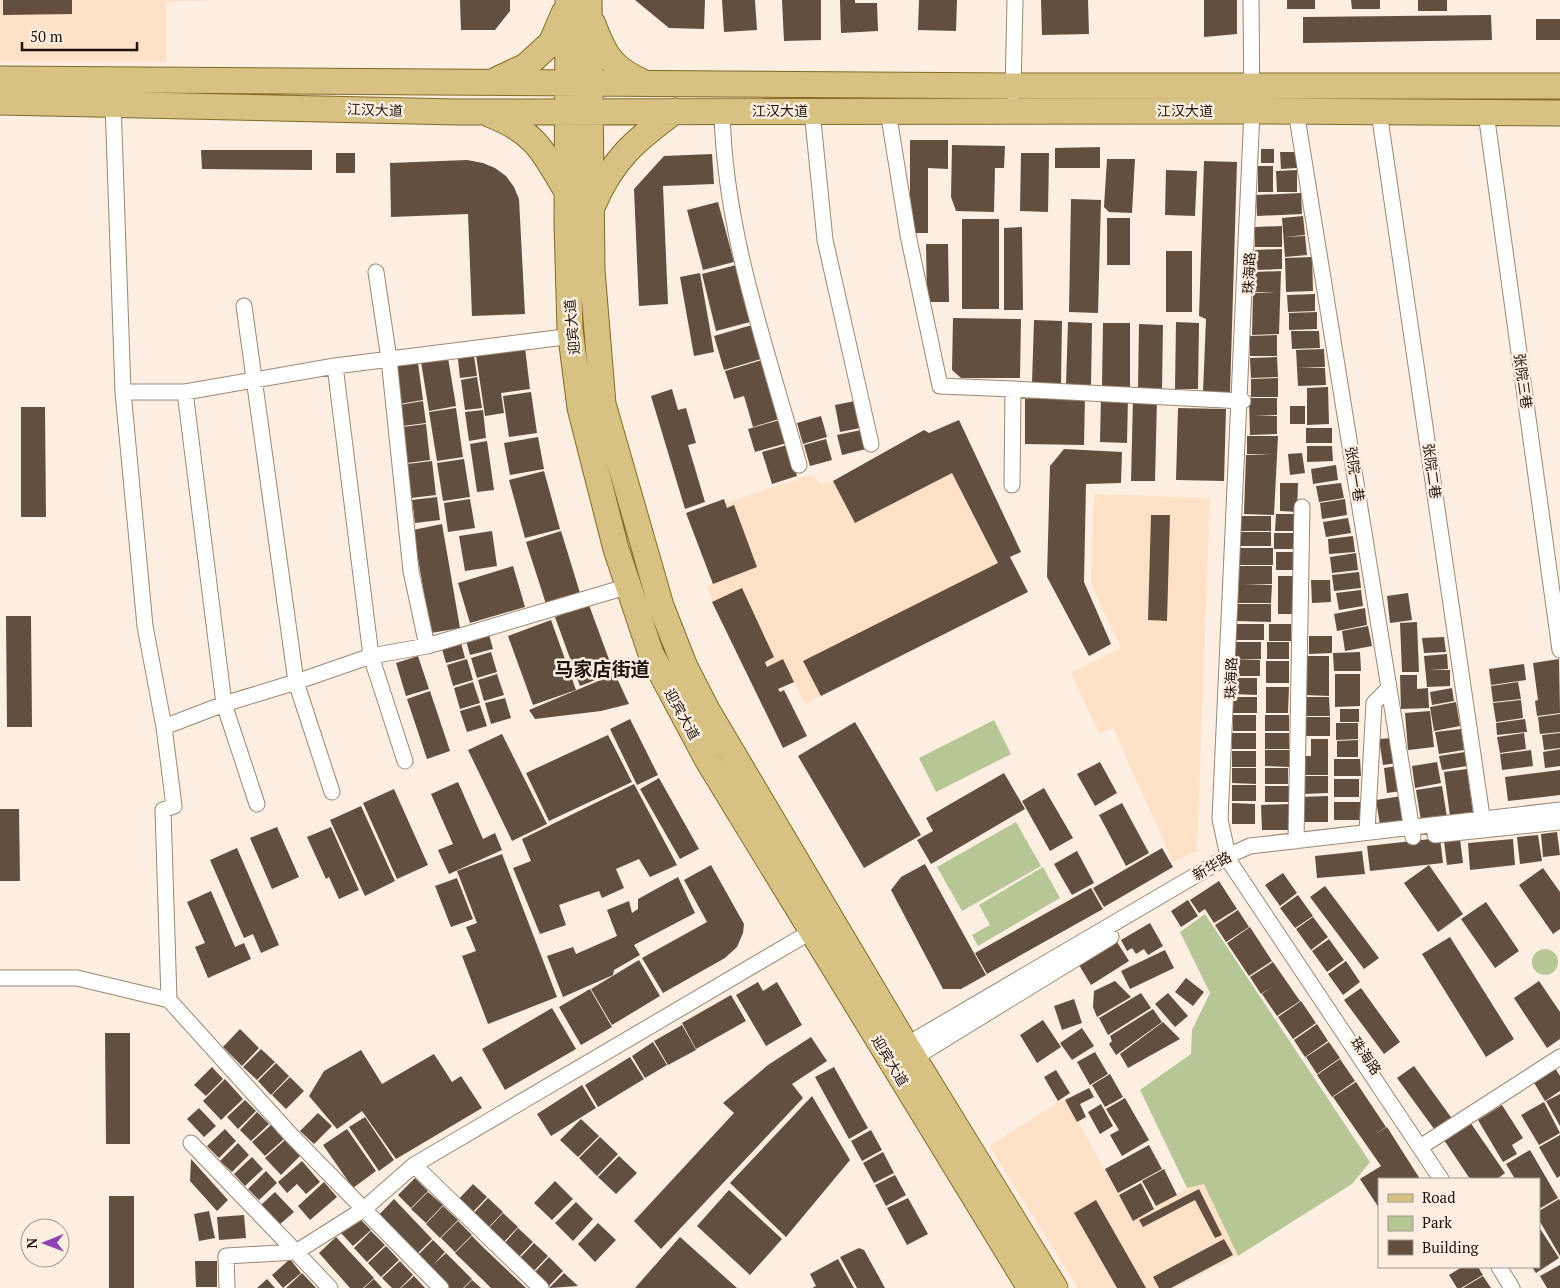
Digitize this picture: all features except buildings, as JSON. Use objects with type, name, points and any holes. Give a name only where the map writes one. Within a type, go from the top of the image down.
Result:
[{"type":"main road","points":[[492,82],[526,66],[551,43],[578,4],[602,51],[625,74],[648,84]]},
{"type":"main road","name":"迎宾大道","points":[[578,4],[578,112],[590,209],[592,270],[603,404],[661,606],[696,690],[821,925],[1030,1288]]},
{"type":"main road","name":"江汉大道","points":[[0,79],[976,86],[1560,86]]},
{"type":"main road","points":[[976,86],[984,92],[986,103],[984,108],[977,112]]},
{"type":"main road","points":[[1043,86],[1035,90],[1032,95],[1034,107],[1043,112]]},
{"type":"main road","name":"江汉大道","points":[[0,102],[113,102],[484,112],[722,110],[1560,113]]},
{"type":"main road","points":[[590,209],[604,180],[634,142],[675,111]]},
{"type":"main road","points":[[484,112],[515,124],[542,150],[567,192]]},
{"type":"main road","name":"迎宾大道","points":[[578,112],[567,192],[572,336],[580,408],[596,473],[651,654],[671,694],[821,925],[910,1052],[1055,1288]]},
{"type":"street","points":[[1013,112],[1015,0]]},
{"type":"street","name":"珠海路","points":[[1251,0],[1251,85],[1255,111],[1220,819],[1231,858],[1440,1178]]},
{"type":"street","points":[[113,102],[123,392],[145,626],[164,727],[174,806],[162,810],[169,1000]]},
{"type":"street","points":[[722,110],[724,164],[746,275],[799,465]]},
{"type":"street","points":[[812,111],[825,240],[871,444]]},
{"type":"street","points":[[888,111],[908,235],[940,386],[1013,388],[1240,401]]},
{"type":"street","name":"张院一巷","points":[[1298,111],[1389,688],[1415,832]]},
{"type":"street","name":"张院一巷","points":[[1298,111],[1415,832]]},
{"type":"street","name":"张院二巷","points":[[1382,112],[1486,824]]},
{"type":"street","name":"张院三巷","points":[[1486,113],[1560,650]]},
{"type":"street","points":[[376,272],[389,359],[411,571],[427,646]]},
{"type":"street","points":[[244,306],[296,682],[332,792]]},
{"type":"street","points":[[123,392],[185,392],[335,366],[572,336]]},
{"type":"street","points":[[335,366],[371,656],[406,761]]},
{"type":"street","points":[[1012,484],[1013,388]]},
{"type":"street","points":[[185,392],[224,704],[257,804]]},
{"type":"street","points":[[1296,840],[1302,507]]},
{"type":"street","points":[[164,727],[224,704],[371,656],[427,646],[629,586]]},
{"type":"street","points":[[1367,832],[1374,703],[1389,688]]},
{"type":"street","name":"新华路","points":[[1231,858],[1486,824],[1560,810]]},
{"type":"street","name":"新华路","points":[[1486,824],[1560,822]]},
{"type":"street","name":"新华路","points":[[910,1052],[1250,846],[1367,832],[1415,832]]},
{"type":"street","name":"珠海路","points":[[1231,858],[1447,1178]]},
{"type":"street","points":[[227,1288],[226,1256],[296,1252],[364,1209],[414,1165],[821,925]]},
{"type":"street","points":[[0,978],[77,978],[169,1000],[290,1134],[441,1288]]},
{"type":"street","points":[[1425,1144],[1560,1057]]},
{"type":"street","points":[[191,1143],[330,1288]]},
{"type":"street","points":[[414,1165],[541,1288]]},
{"type":"street","points":[[1500,1268],[1512,1288]]},
{"type":"street","points":[[1505,1268],[1518,1288]]},
{"type":"shaded area","points":[[0,0],[213,0],[166,2],[166,62],[0,62]]},
{"type":"shaded area","points":[[959,420],[1021,552],[1010,557],[1028,592],[805,704],[794,682],[778,689],[766,662],[745,671],[706,586],[757,567],[734,506],[727,508],[725,503],[810,475],[821,483],[833,481],[924,430],[929,433]]},
{"type":"shaded area","points":[[1094,494],[1210,498],[1197,851],[1173,862],[1113,728],[1099,734],[1071,673],[1121,648],[1091,583]]},
{"type":"shaded area","points":[[1065,1098],[1133,1220],[1187,1188],[1204,1183],[1238,1256],[1175,1288],[1078,1288],[989,1146]]},
{"type":"green space","points":[[994,720],[1011,754],[936,792],[919,758]]},
{"type":"green space","points":[[1016,822],[1041,866],[962,911],[937,867]]},
{"type":"green space","points":[[1043,867],[1060,898],[978,946],[972,935],[990,925],[979,905]]},
{"type":"green space","points":[[1205,914],[1370,1162],[1352,1184],[1238,1256],[1204,1184],[1187,1188],[1140,1090],[1191,1054],[1192,1030],[1210,993],[1180,932]]},
{"type":"green space","points":[[1545,949],[1554,953],[1558,962],[1554,971],[1545,975],[1536,971],[1532,962],[1536,953]]},
{"type":"district","name":"马家店街道","points":[[602,669]]}]
